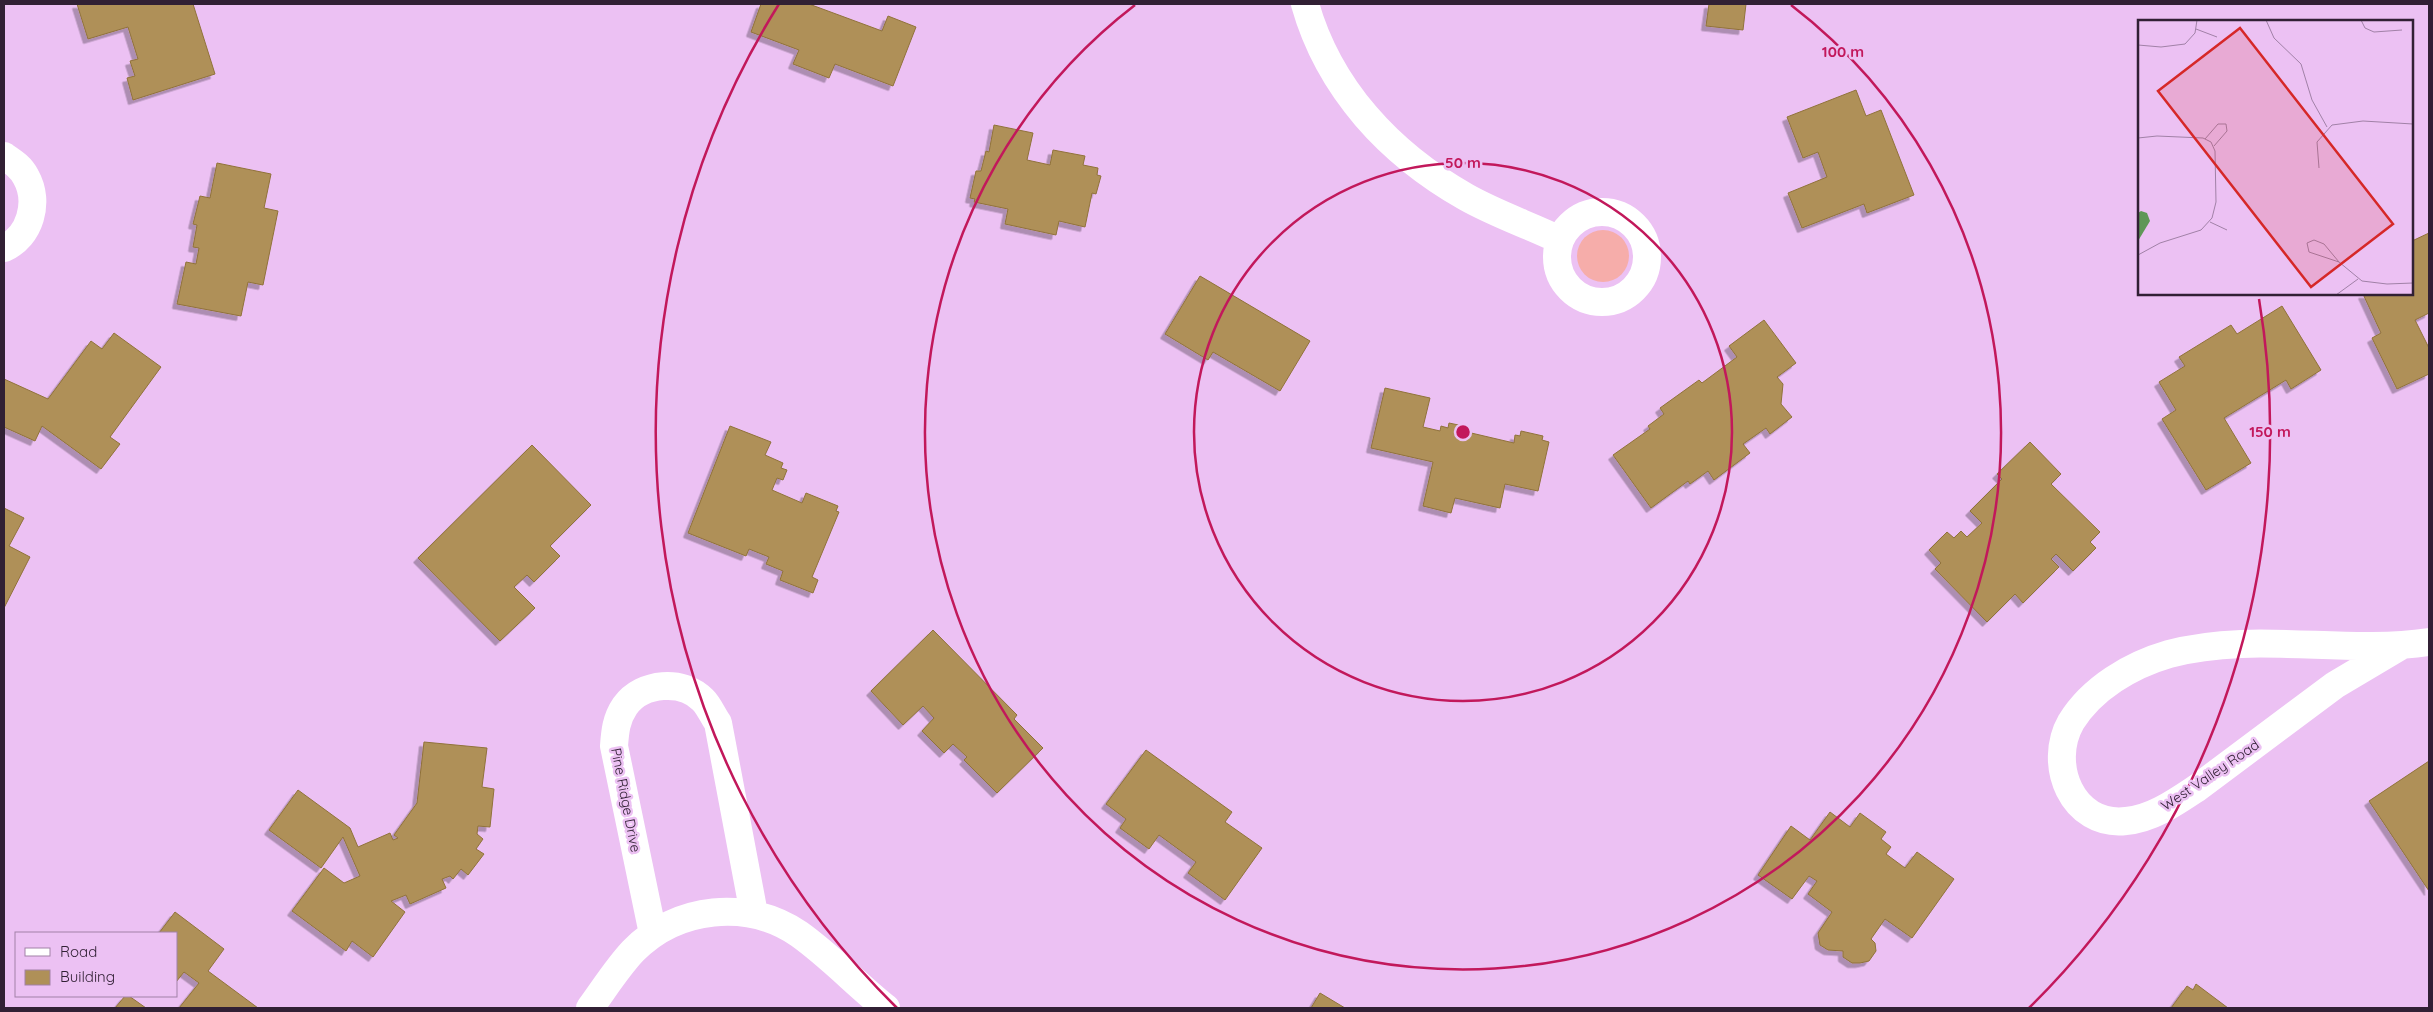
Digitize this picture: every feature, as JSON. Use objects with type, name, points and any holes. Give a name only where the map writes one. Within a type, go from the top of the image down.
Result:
[{"type":"street","points":[[1306,4],[1315,33],[1340,83],[1362,113],[1385,138],[1437,178],[1467,198],[1560,240]]},
{"type":"street","points":[[4,156],[16,164],[26,177],[32,192],[33,207],[29,223],[20,237],[4,248]]},
{"type":"street","name":"West Valley Road","points":[[2398,647],[2335,686],[2197,788],[2174,803],[2149,815],[2125,822],[2101,819],[2080,806],[2066,782],[2062,769],[2062,748],[2068,729],[2079,710],[2107,685],[2147,663],[2184,652],[2245,645],[2398,647],[2429,642]]},
{"type":"street","name":"Pine Ridge Drive","points":[[653,934],[614,746],[615,726],[625,706],[639,693],[655,686],[674,685],[692,691],[704,701],[718,723],[754,914]]},
{"type":"street","points":[[590,1008],[633,951],[653,934],[686,918],[706,913],[731,911],[754,914],[778,922],[801,935],[886,1008]]},
{"type":"shaded area","points":[[1598,230],[1608,230],[1622,237],[1629,251],[1629,261],[1622,275],[1608,282],[1598,282],[1588,278],[1581,271],[1577,261],[1577,251],[1581,241],[1588,234]]},
{"type":"building","points":[[77,4],[193,4],[215,74],[133,100],[127,78],[135,76],[130,61],[138,59],[128,27],[88,39]]},
{"type":"building","points":[[761,4],[809,4],[882,31],[888,16],[916,27],[893,86],[835,64],[829,78],[793,64],[799,50],[751,32]]},
{"type":"building","points":[[1709,4],[1746,4],[1743,30],[1706,26]]},
{"type":"building","points":[[1856,90],[1866,116],[1881,110],[1914,195],[1867,213],[1864,204],[1802,228],[1788,193],[1827,177],[1818,152],[1803,158],[1787,117]]},
{"type":"building","points":[[994,125],[1033,133],[1027,160],[1050,165],[1053,150],[1085,156],[1083,165],[1098,168],[1097,175],[1101,176],[1096,194],[1092,193],[1085,227],[1059,221],[1056,235],[1005,224],[1008,209],[974,202],[975,199],[970,198],[976,171],[981,171],[986,151],[989,152]]},
{"type":"building","points":[[217,163],[271,174],[264,208],[278,211],[263,285],[248,282],[241,316],[177,304],[186,262],[196,264],[199,248],[193,247],[197,225],[193,224],[200,196],[210,198]]},
{"type":"building","points":[[2429,233],[2429,313],[2415,320],[2429,348],[2429,374],[2397,389],[2372,338],[2381,333],[2363,295],[2413,295],[2413,241]]},
{"type":"building","points":[[1200,276],[1310,341],[1280,391],[1213,352],[1208,360],[1165,334]]},
{"type":"building","points":[[2282,306],[2321,370],[2291,389],[2286,380],[2224,418],[2251,463],[2206,490],[2162,419],[2176,410],[2159,382],[2185,366],[2179,357],[2231,325],[2237,334]]},
{"type":"building","points":[[1764,320],[1796,363],[1777,377],[1783,384],[1781,404],[1792,417],[1770,434],[1766,428],[1743,444],[1750,453],[1714,480],[1708,471],[1690,484],[1688,481],[1651,508],[1613,455],[1650,429],[1648,426],[1664,414],[1660,408],[1699,380],[1702,383],[1737,357],[1729,346]]},
{"type":"building","points":[[114,333],[161,367],[110,437],[120,444],[101,469],[42,426],[35,441],[4,427],[4,379],[48,399],[91,341],[102,349]]},
{"type":"building","points":[[1385,388],[1430,398],[1423,427],[1440,431],[1441,426],[1448,428],[1449,423],[1468,427],[1467,432],[1514,443],[1515,435],[1520,436],[1521,431],[1543,436],[1542,440],[1549,442],[1538,491],[1505,484],[1500,508],[1455,498],[1451,513],[1423,506],[1433,462],[1371,448]]},
{"type":"building","points":[[730,426],[771,442],[765,455],[783,463],[781,468],[787,470],[783,480],[777,478],[772,490],[802,503],[806,493],[838,506],[836,511],[839,512],[812,577],[818,580],[813,593],[780,580],[783,571],[766,564],[769,557],[749,549],[746,556],[688,533]]},
{"type":"building","points":[[2030,442],[2061,474],[2051,484],[2100,532],[2090,542],[2096,548],[2073,571],[2056,554],[2051,559],[2059,567],[2023,603],[2015,594],[1987,622],[1935,569],[1941,563],[1929,550],[1947,532],[1954,538],[1961,531],[1967,537],[1982,523],[1970,511],[2002,479],[1997,474]]},
{"type":"building","points":[[532,445],[591,505],[550,546],[560,556],[534,582],[527,575],[514,587],[535,608],[500,641],[418,558]]},
{"type":"building","points":[[4,508],[24,518],[9,546],[30,557],[4,608]]},
{"type":"building","points":[[933,630],[1017,715],[1014,719],[1043,748],[997,793],[964,760],[967,757],[953,744],[944,753],[922,731],[934,718],[923,706],[903,725],[871,691]]},
{"type":"building","points":[[424,742],[487,748],[482,787],[494,789],[490,827],[478,826],[477,834],[483,839],[476,849],[484,854],[468,875],[461,869],[453,879],[450,876],[442,879],[446,888],[410,904],[406,895],[391,901],[405,912],[373,957],[352,941],[346,951],[292,911],[324,868],[344,883],[360,876],[343,837],[321,868],[269,830],[298,790],[350,828],[358,847],[390,833],[393,840],[398,838],[394,835],[417,803]]},
{"type":"building","points":[[1146,750],[1232,812],[1225,822],[1262,848],[1225,900],[1188,873],[1196,862],[1159,835],[1149,849],[1120,828],[1126,819],[1106,804]]},
{"type":"building","points":[[2429,761],[2429,891],[2369,801]]},
{"type":"building","points":[[1830,812],[1850,827],[1860,813],[1886,832],[1881,839],[1891,847],[1886,854],[1905,868],[1917,852],[1954,879],[1912,938],[1885,919],[1871,939],[1875,943],[1876,951],[1869,961],[1852,963],[1843,957],[1843,951],[1828,950],[1820,945],[1818,933],[1832,912],[1808,894],[1817,881],[1809,876],[1792,899],[1758,875],[1791,826],[1810,840]]},
{"type":"building","points":[[175,912],[224,949],[208,971],[258,1008],[179,1008],[199,983],[184,972],[178,980],[178,932],[160,932]]},
{"type":"building","points":[[2196,984],[2228,1008],[2171,1008],[2187,986],[2193,990]]},
{"type":"building","points":[[1320,993],[1345,1008],[1311,1008]]},
{"type":"building","points":[[124,997],[130,997],[146,1008],[115,1008]]}]
